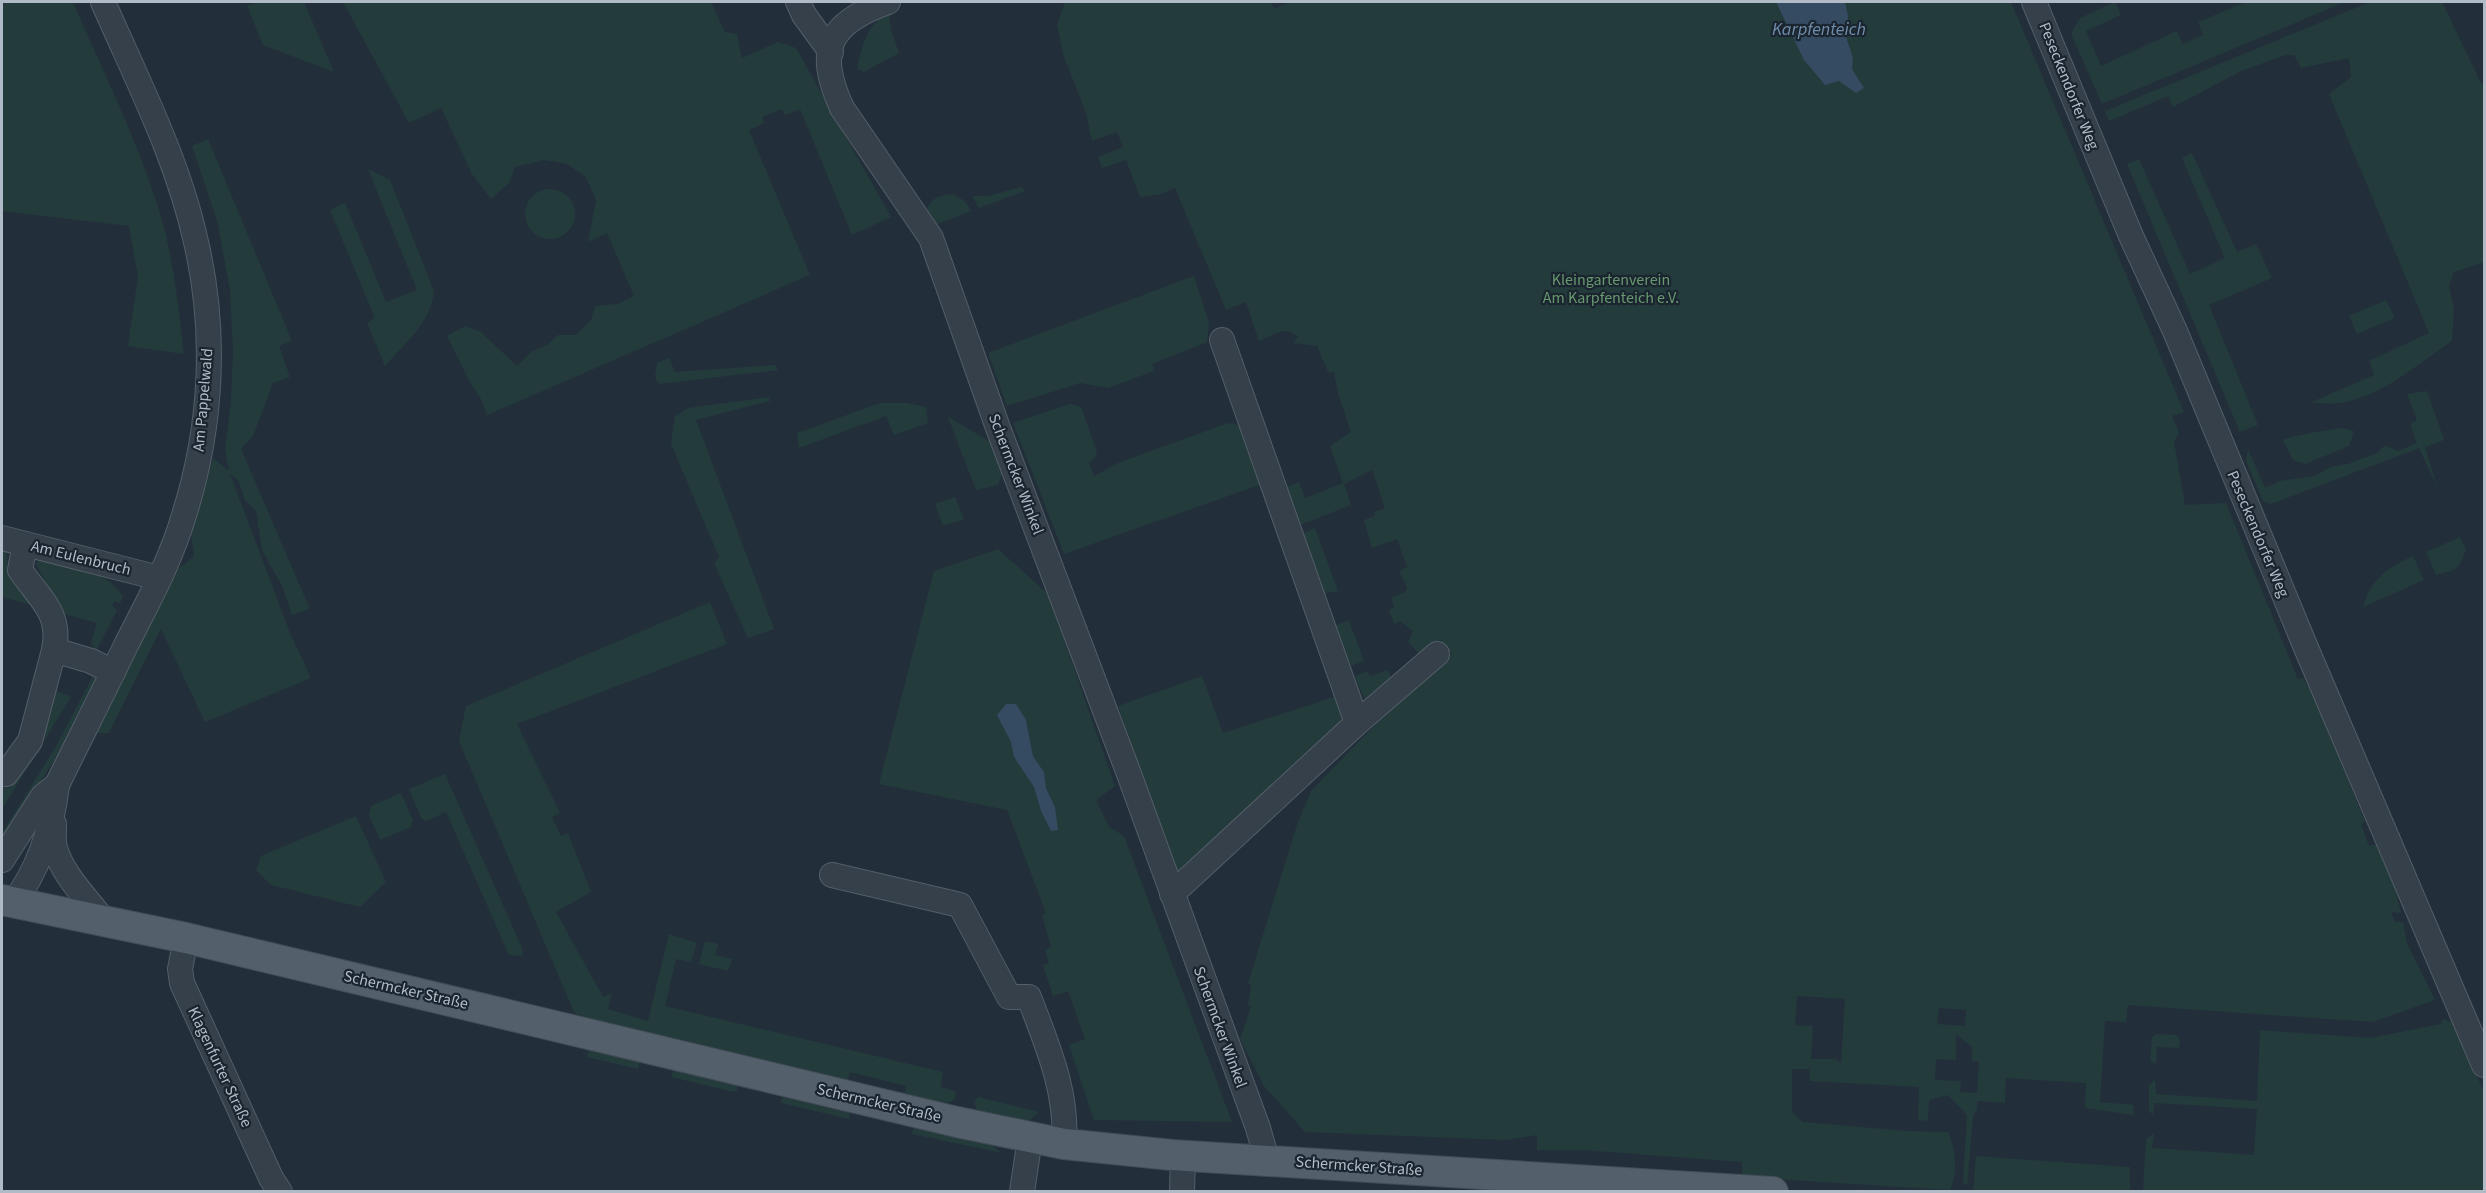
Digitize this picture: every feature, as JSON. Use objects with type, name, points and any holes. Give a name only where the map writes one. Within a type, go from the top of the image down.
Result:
[{"type":"main road","name":"Schermcker Straße","points":[[7,901],[186,938],[1030,1138],[1064,1144],[1267,1160],[1495,1183],[1773,1191]]},
{"type":"street","name":"Am Pappelwald","points":[[7,901],[27,885],[38,862],[54,814],[57,785],[159,578],[184,517],[202,441],[209,379],[208,318],[196,241],[169,155],[104,2]]},
{"type":"street","name":"Schermcker Winkel","points":[[798,2],[830,61],[834,89],[842,108],[931,238],[998,428],[1258,1128],[1267,1160]]},
{"type":"street","points":[[830,61],[837,32],[850,19],[888,2]]},
{"type":"street","name":"Peseckendorfer Weg","points":[[2034,2],[2131,236],[2175,331],[2295,622],[2484,1065]]},
{"type":"street","points":[[1222,340],[1357,723]]},
{"type":"street","name":"Am Eulenbruch","points":[[2,538],[159,578]]},
{"type":"street","points":[[6,774],[30,741],[57,633],[46,603],[20,570],[25,544]]},
{"type":"street","points":[[54,650],[91,661],[113,672]]},
{"type":"street","points":[[1172,894],[1357,723],[1437,654]]},
{"type":"street","name":"Am Pappelwald","points":[[2,861],[43,796],[57,785]]},
{"type":"street","points":[[54,814],[55,847],[60,860],[69,876],[103,920]]},
{"type":"street","points":[[832,875],[960,905],[1009,997],[1029,997],[1058,1076],[1065,1123],[1064,1144]]},
{"type":"street","name":"Klagenfurter Straße","points":[[186,938],[180,969],[182,983],[271,1178],[280,1191]]},
{"type":"street","points":[[1022,1191],[1030,1138]]},
{"type":"street","points":[[1182,1191],[1183,1155]]},
{"type":"green space","points":[[2,2],[73,2],[127,125],[162,220],[171,258],[184,354],[128,346],[138,276],[129,226],[2,211]]},
{"type":"green space","points":[[257,2],[304,2],[334,72],[263,45],[247,6]]},
{"type":"green space","points":[[343,2],[711,2],[725,32],[737,34],[742,58],[778,42],[796,48],[891,217],[852,235],[800,109],[785,115],[782,109],[762,117],[764,123],[749,130],[810,275],[487,415],[481,399],[469,381],[447,336],[465,326],[481,332],[517,366],[531,352],[547,345],[558,335],[576,335],[591,320],[595,306],[617,304],[634,296],[607,233],[588,242],[596,200],[586,177],[567,164],[544,160],[515,167],[509,183],[491,199],[472,174],[441,108],[409,123]]},
{"type":"green space","name":"Kleingartenverein Am Karpfenteich e.V.","points":[[1065,2],[1271,2],[1274,9],[1289,2],[2011,2],[2184,412],[2172,416],[2179,432],[2174,442],[2185,505],[2226,503],[2298,679],[2303,678],[2314,697],[2365,822],[2361,824],[2369,846],[2379,844],[2393,879],[2401,913],[2391,912],[2395,922],[2403,922],[2407,943],[2435,1000],[2372,1022],[2128,1005],[2126,1022],[2105,1021],[2100,1102],[2133,1105],[2134,1115],[2085,1108],[2086,1083],[2006,1078],[2005,1103],[1977,1101],[1977,1109],[1973,1117],[1967,1186],[1963,1182],[1967,1115],[1948,1095],[1929,1100],[1928,1121],[1918,1120],[1919,1087],[1810,1081],[1810,1069],[1792,1069],[1792,1112],[1803,1122],[1907,1131],[1948,1132],[1955,1161],[1950,1190],[1742,1177],[1742,1162],[1582,1150],[1537,1150],[1537,1135],[1506,1140],[1305,1132],[1264,1086],[1240,1039],[1251,1007],[1248,1006],[1251,985],[1248,983],[1297,825],[1311,791],[1369,731],[1452,654],[1440,640],[1422,657],[1408,642],[1413,631],[1400,621],[1394,624],[1389,610],[1394,608],[1391,598],[1405,592],[1407,587],[1399,571],[1407,567],[1397,539],[1372,548],[1364,520],[1375,516],[1374,512],[1385,508],[1372,470],[1344,484],[1351,505],[1300,525],[1286,487],[1299,482],[1305,498],[1343,483],[1330,446],[1351,432],[1338,393],[1334,372],[1328,372],[1317,346],[1293,343],[1298,337],[1293,333],[1279,332],[1259,341],[1246,302],[1226,310],[1175,188],[1161,194],[1140,197],[1126,160],[1102,168],[1098,157],[1123,147],[1117,132],[1092,141],[1086,113],[1063,54],[1057,25]],"holes":[[[1797,996],[1845,999],[1841,1063],[1835,1059],[1811,1059],[1813,1026],[1795,1025]],[[1939,1008],[1966,1010],[1965,1026],[1937,1024]],[[1956,1034],[1972,1047],[1972,1061],[1979,1062],[1977,1093],[1960,1092],[1961,1081],[1935,1080],[1936,1059],[1956,1060]]]},
{"type":"green space","points":[[2115,2],[2121,15],[2086,31],[2101,66],[2177,31],[2183,44],[2203,35],[2198,22],[2246,2],[2345,2],[2102,104],[2071,34],[2080,18]]},
{"type":"green space","points":[[2370,2],[2442,2],[2484,86],[2484,262],[2454,272],[2449,286],[2454,309],[2452,341],[2404,375],[2369,395],[2332,404],[2312,402],[2374,375],[2369,361],[2429,333],[2329,94],[2351,77],[2349,58],[2301,68],[2294,55],[2286,55],[2241,71],[2173,107],[2168,96],[2109,121],[2105,111]]},
{"type":"green space","points":[[889,14],[891,30],[899,53],[864,72],[857,69],[863,44],[870,30],[881,18]]},
{"type":"green space","points":[[208,139],[292,341],[279,346],[290,377],[273,383],[253,436],[241,449],[310,609],[292,615],[283,588],[262,550],[256,511],[245,500],[238,480],[230,474],[290,633],[311,678],[205,722],[161,629],[109,733],[98,733],[96,729],[175,570],[194,555],[191,533],[213,458],[229,471],[225,450],[231,401],[233,350],[230,291],[218,224],[192,146]]},
{"type":"green space","points":[[2192,153],[2237,252],[2256,244],[2272,278],[2209,305],[2258,425],[2240,432],[2127,164],[2139,159],[2190,274],[2225,258],[2182,158]]},
{"type":"green space","points":[[368,169],[390,180],[434,291],[428,313],[422,323],[409,341],[385,366],[367,323],[375,318],[330,210],[345,203],[386,302],[417,290]]},
{"type":"green space","points":[[1021,187],[1025,191],[979,208],[972,196],[989,196]]},
{"type":"green space","points":[[550,189],[568,196],[575,214],[568,232],[550,239],[532,232],[525,214],[532,196]]},
{"type":"green space","points":[[952,194],[965,201],[971,211],[935,225],[927,211],[930,203],[943,195]]},
{"type":"green space","points":[[1194,276],[1209,323],[1207,342],[1152,364],[1154,371],[1108,388],[1080,383],[1007,406],[988,353]]},
{"type":"green space","points":[[2386,300],[2395,318],[2357,334],[2349,316]]},
{"type":"green space","points":[[669,358],[675,372],[775,365],[778,370],[659,384],[655,377],[657,363]]},
{"type":"green space","points":[[2427,391],[2444,440],[2425,447],[2437,487],[2419,448],[2271,504],[2263,501],[2246,461],[2248,449],[2265,488],[2279,481],[2315,476],[2330,467],[2348,464],[2377,453],[2385,445],[2398,451],[2417,443],[2410,424],[2417,420],[2407,394]]},
{"type":"green space","points":[[769,397],[770,401],[696,420],[774,629],[748,638],[714,563],[719,557],[671,444],[675,416],[688,408]]},
{"type":"green space","points":[[880,403],[907,403],[926,407],[928,423],[894,435],[886,416],[799,448],[797,433]]},
{"type":"green space","points":[[1070,404],[1081,407],[1097,452],[1089,464],[1094,476],[1118,463],[1228,423],[1241,425],[1262,484],[1064,554],[1013,423]]},
{"type":"green space","points":[[948,417],[996,445],[1004,469],[998,485],[976,490]]},
{"type":"green space","points":[[2341,428],[2354,431],[2349,446],[2305,464],[2293,460],[2283,440],[2304,434]]},
{"type":"green space","points":[[955,497],[964,519],[943,526],[935,504]]},
{"type":"green space","points":[[1315,528],[1338,591],[1322,594],[1301,534]]},
{"type":"green space","points":[[2460,537],[2466,550],[2461,562],[2453,570],[2436,575],[2426,552]]},
{"type":"green space","points":[[2,549],[6,550],[9,574],[35,606],[2,597]]},
{"type":"green space","points":[[998,549],[1048,594],[1115,786],[1096,800],[1109,827],[1124,836],[1232,1122],[1094,1120],[1069,1045],[1085,1039],[1068,991],[1053,996],[1043,965],[1049,963],[1045,950],[1051,947],[1042,915],[1046,913],[1007,810],[879,784],[934,571]],"holes":[[[1026,720],[1033,756],[1044,772],[1046,788],[1055,807],[1051,831],[1036,790],[1017,759],[1011,742]]]},
{"type":"green space","points":[[2413,556],[2424,580],[2363,607],[2376,581],[2388,570]]},
{"type":"green space","points":[[41,559],[76,566],[97,574],[116,587],[123,597],[120,603],[115,601],[112,606],[117,610],[96,651],[91,643],[97,623],[64,614],[60,610],[36,564]]},
{"type":"green space","points":[[710,602],[727,644],[517,724],[560,813],[552,817],[561,836],[568,833],[591,892],[556,912],[603,997],[612,993],[608,1009],[648,1021],[669,934],[697,943],[691,962],[676,959],[665,1006],[943,1072],[941,1087],[956,1093],[955,1099],[949,1102],[936,1104],[904,1097],[906,1086],[850,1072],[847,1084],[644,1036],[576,1014],[573,1010],[459,741],[466,706]]},
{"type":"green space","points":[[1349,621],[1364,661],[1351,666],[1335,625]]},
{"type":"green space","points":[[1388,670],[1392,682],[1365,701],[1355,676],[1367,671],[1370,676]]},
{"type":"green space","points":[[93,676],[97,680],[60,751],[2,842],[2,833],[55,748]]},
{"type":"green space","points":[[1202,676],[1223,733],[1337,696],[1342,721],[1184,869],[1176,872],[1118,706]]},
{"type":"green space","points":[[54,690],[71,697],[2,809],[2,782],[10,788],[39,746]]},
{"type":"green space","points":[[445,774],[522,948],[522,956],[509,955],[446,812],[426,821],[421,818],[409,789]]},
{"type":"green space","points":[[401,793],[413,820],[411,827],[380,840],[369,815],[371,806]]},
{"type":"green space","points":[[356,816],[386,882],[360,907],[271,885],[256,870],[261,856]]},
{"type":"green space","points":[[705,941],[718,944],[715,955],[732,959],[728,971],[699,964]]},
{"type":"green space","points":[[2443,1019],[2456,1024],[2484,1093],[2484,1191],[2143,1192],[2146,1139],[2154,1133],[2152,1148],[2254,1155],[2257,1109],[2155,1103],[2153,1115],[2149,1111],[2149,1085],[2155,1080],[2156,1094],[2257,1101],[2260,1030],[2370,1038],[2441,1024]]},
{"type":"green space","points":[[2156,1034],[2176,1035],[2180,1040],[2179,1048],[2157,1047],[2156,1064],[2150,1060],[2152,1037]]},
{"type":"green space","points":[[589,1049],[640,1061],[638,1069],[587,1057]]},
{"type":"green space","points":[[674,1069],[738,1084],[737,1090],[734,1092],[671,1077]]},
{"type":"green space","points":[[783,1095],[850,1112],[849,1119],[781,1103]]},
{"type":"green space","points":[[978,1097],[1039,1112],[1026,1123],[978,1111],[974,1103]]},
{"type":"green space","points":[[914,1124],[987,1142],[1002,1153],[912,1134]]},
{"type":"green space","points":[[1976,1156],[2130,1167],[2130,1192],[1975,1191],[1973,1190]]},
{"type":"water","name":"Karpfenteich","points":[[1776,2],[1845,2],[1848,16],[1847,40],[1853,58],[1852,69],[1864,88],[1856,93],[1839,81],[1825,85],[1804,60]]},
{"type":"water","points":[[1006,704],[1016,704],[1026,720],[1033,756],[1044,772],[1046,788],[1055,807],[1058,830],[1051,831],[1041,811],[1034,787],[1014,757],[1011,742],[997,715]]}]
